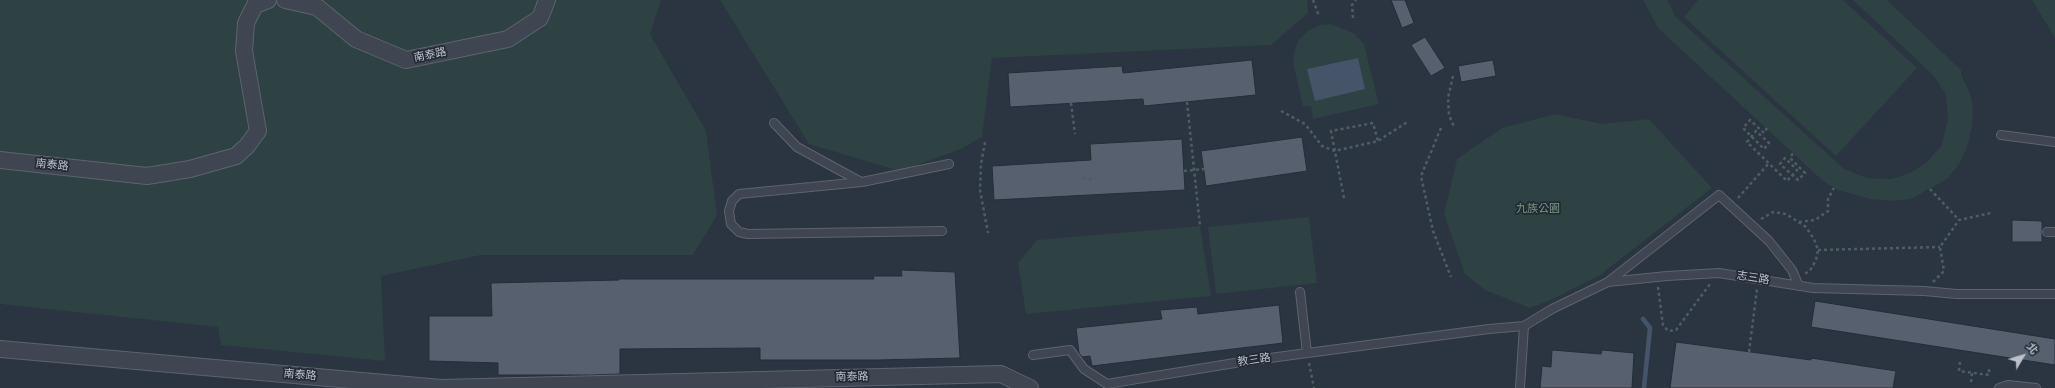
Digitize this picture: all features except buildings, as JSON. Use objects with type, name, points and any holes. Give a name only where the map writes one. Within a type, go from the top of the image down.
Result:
[{"type":"street","name":"南泰路","points":[[0,160],[147,176],[190,169],[236,156],[247,146],[258,132],[244,52],[246,23],[255,5],[268,0]]},
{"type":"street","name":"南泰路","points":[[285,0],[317,7],[356,39],[406,60],[508,39],[540,18],[547,0]]},
{"type":"street","name":"南泰路","points":[[0,349],[441,388],[1000,374],[1030,388]]},
{"type":"lane","points":[[774,123],[797,147],[862,182]]},
{"type":"lane","points":[[2001,135],[2055,142]]},
{"type":"lane","points":[[942,231],[748,234],[739,232],[731,224],[729,211],[732,201],[739,194],[862,182],[949,164]]},
{"type":"lane","points":[[1608,282],[1719,195],[1769,240],[1792,270],[1798,283]]},
{"type":"lane","name":"志三路","points":[[1524,326],[1552,309],[1608,282],[1719,273],[1798,283],[1813,288],[1924,291],[1957,294],[2055,294]]},
{"type":"lane","points":[[1300,292],[1307,353]]},
{"type":"lane","points":[[1520,388],[1524,326]]},
{"type":"lane","name":"教三路","points":[[1033,355],[1070,350],[1084,369],[1107,384],[1247,361],[1489,329],[1524,326]]},
{"type":"lane","points":[[1999,388],[2008,385],[2036,388]]},
{"type":"path","points":[[1313,0],[1319,16]]},
{"type":"path","points":[[1354,18],[1352,5],[1356,0]]},
{"type":"path","points":[[1453,76],[1448,98],[1449,115],[1454,127]]},
{"type":"path","points":[[1187,102],[1200,226]]},
{"type":"path","points":[[1071,103],[1075,134]]},
{"type":"path","points":[[1281,111],[1305,124],[1322,146],[1335,151],[1378,141],[1409,121]]},
{"type":"path","points":[[1767,128],[1764,132],[1750,120],[1742,128],[1748,133],[1753,138],[1764,148],[1769,143],[1756,131],[1751,136],[1747,142],[1787,181],[1792,176],[1798,170],[1785,158],[1780,164],[1785,168],[1789,172],[1794,176],[1798,180],[1805,173],[1790,158],[1793,153]]},
{"type":"path","points":[[1344,198],[1331,131],[1373,123],[1378,141]]},
{"type":"path","points":[[1441,128],[1421,176],[1433,231],[1451,277]]},
{"type":"path","points":[[985,142],[981,164],[980,190],[988,233]]},
{"type":"path","points":[[1731,206],[1769,163]]},
{"type":"path","points":[[1184,171],[1204,169]]},
{"type":"path","points":[[1083,178],[1092,178]]},
{"type":"path","points":[[1799,222],[1815,220],[1828,211],[1828,199],[1834,188]]},
{"type":"path","points":[[1930,189],[1959,220]]},
{"type":"path","points":[[1754,226],[1760,219],[1773,212],[1786,214],[1799,222],[1814,239],[1818,250],[1816,260],[1811,269],[1798,283]]},
{"type":"path","points":[[1924,291],[1944,271],[1940,247],[1959,220],[1991,213]]},
{"type":"path","points":[[1818,250],[1940,247]]},
{"type":"path","points":[[1657,277],[1663,325],[1668,331],[1676,330],[1719,273]]},
{"type":"path","points":[[1749,352],[1759,278]]},
{"type":"path","points":[[1307,353],[1314,388]]},
{"type":"path","points":[[1960,362],[1959,371],[1989,375],[1989,367]]},
{"type":"path","points":[[1971,382],[1972,373]]},
{"type":"green space","points":[[0,0],[661,0],[650,34],[706,131],[717,215],[693,255],[481,255],[381,276],[385,361],[221,345],[218,327],[0,304]]},
{"type":"green space","points":[[720,0],[1307,0],[1308,13],[1271,45],[992,58],[982,137],[961,149],[900,171],[809,144]]},
{"type":"green space","points":[[1643,0],[1667,0],[1675,16],[1844,169],[1867,178],[1891,179],[1910,173],[1926,163],[1942,145],[1948,119],[1946,95],[1934,76],[1853,0],[1887,0],[1961,70],[1961,75],[1970,93],[1973,108],[1972,125],[1968,144],[1960,163],[1947,179],[1911,199],[1891,201],[1870,199],[1838,190],[1823,181],[1658,28]]},
{"type":"green space","points":[[1698,0],[1843,0],[1917,68],[1836,156],[1684,17]]},
{"type":"green space","points":[[2032,0],[2055,0],[2055,38]]},
{"type":"green space","points":[[1331,24],[1354,33],[1364,44],[1379,104],[1313,119],[1311,106],[1303,107],[1293,62],[1295,50],[1299,40],[1308,31],[1320,25]]},
{"type":"green space","name":"九族公園","points":[[1555,114],[1602,124],[1649,119],[1712,188],[1600,275],[1553,299],[1530,308],[1485,290],[1465,274],[1444,214],[1457,159],[1502,128]]},
{"type":"green space","points":[[1309,217],[1317,283],[1216,294],[1208,227]]},
{"type":"green space","points":[[1200,226],[1211,296],[1026,314],[1018,263],[1037,240]]},
{"type":"water","points":[[1358,58],[1365,89],[1315,101],[1307,69]]},
{"type":"waterway","points":[[1643,319],[1650,328],[1644,388]]}]
